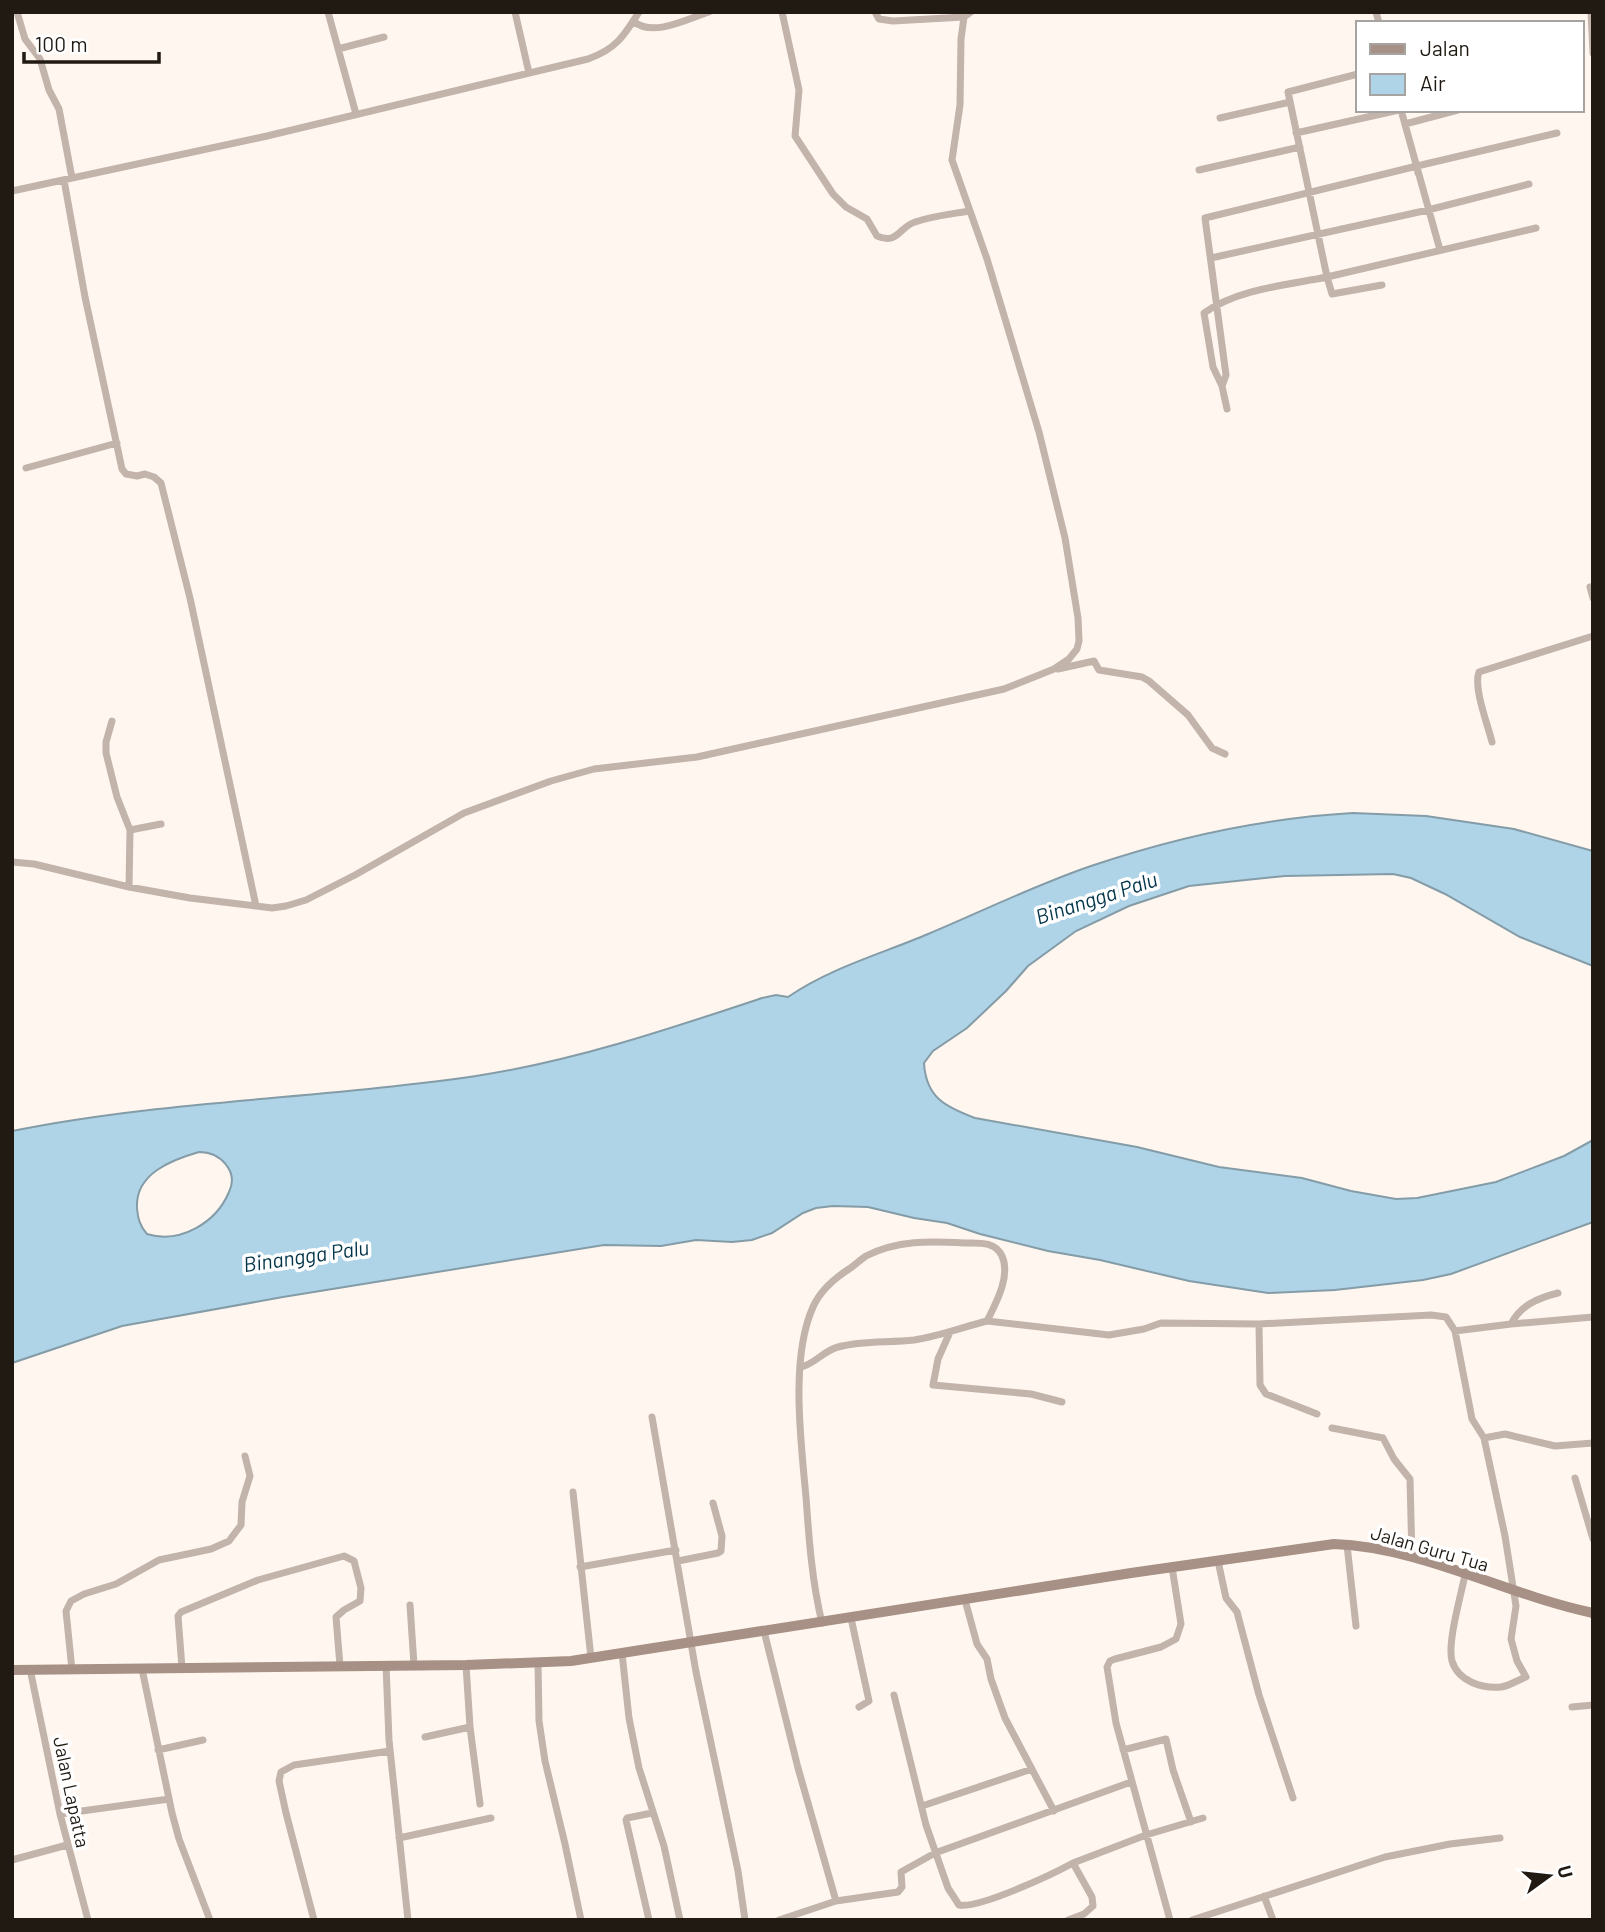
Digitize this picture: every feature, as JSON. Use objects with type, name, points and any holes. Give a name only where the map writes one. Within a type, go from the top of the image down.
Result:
[{"type":"main road","name":"Jalan Guru Tua","points":[[12,1670],[466,1665],[592,1658],[1334,1544],[1412,1558],[1593,1613]]},
{"type":"street","points":[[17,12],[25,39],[40,59],[58,109],[85,297],[122,469],[126,474],[137,477],[145,474],[155,477],[161,483],[190,598],[256,906]]},
{"type":"street","points":[[328,12],[356,114]]},
{"type":"street","points":[[515,12],[529,73]]},
{"type":"street","points":[[12,191],[550,69],[606,52],[623,37],[639,12]]},
{"type":"street","points":[[633,22],[640,27],[651,29],[709,12]]},
{"type":"street","points":[[782,12],[799,90],[795,136],[833,194],[846,207],[867,219],[877,236],[884,238],[897,237],[915,222],[969,211]]},
{"type":"street","points":[[875,12],[879,19],[893,21],[969,13],[961,39],[960,105],[952,160],[987,260],[1035,419],[1065,538],[1078,618],[1079,641],[1077,649],[1069,659],[1054,669]]},
{"type":"street","points":[[1591,12],[1593,53]]},
{"type":"street","points":[[338,49],[384,37]]},
{"type":"street","points":[[1356,75],[1287,92],[1332,294],[1382,285]]},
{"type":"street","points":[[1220,118],[1290,102]]},
{"type":"street","points":[[1296,133],[1391,112]]},
{"type":"street","points":[[1401,112],[1440,250]]},
{"type":"street","points":[[1405,124],[1450,112]]},
{"type":"street","points":[[1222,386],[1226,375],[1205,218],[1557,133]]},
{"type":"street","points":[[1199,170],[1299,146]]},
{"type":"street","points":[[1211,258],[1429,210],[1529,184]]},
{"type":"street","points":[[1227,409],[1222,386],[1213,367],[1204,313],[1218,303],[1273,287],[1536,228]]},
{"type":"street","points":[[26,468],[117,443]]},
{"type":"street","points":[[1590,587],[1593,598]]},
{"type":"street","points":[[1492,742],[1478,687],[1479,672],[1593,636]]},
{"type":"street","points":[[12,862],[34,864],[129,887],[272,908],[306,900],[464,813],[551,781],[594,769],[697,757],[813,730],[849,725],[1004,689],[1054,669],[1094,661],[1099,670],[1149,681],[1188,715],[1205,742],[1225,754]]},
{"type":"street","points":[[112,721],[106,753],[117,797],[130,830],[129,887]]},
{"type":"street","points":[[130,830],[161,824]]},
{"type":"street","points":[[822,1623],[810,1558],[800,1433],[801,1367],[809,1321],[821,1294],[840,1275],[864,1258],[892,1245],[945,1242],[995,1246],[1003,1259],[1004,1268],[1002,1289],[988,1321]]},
{"type":"street","points":[[1511,1324],[1526,1305],[1558,1293]]},
{"type":"street","points":[[801,1367],[838,1347],[869,1341],[915,1339],[988,1321],[1109,1335],[1161,1323],[1259,1324],[1431,1315],[1446,1317],[1455,1331],[1472,1419],[1484,1438],[1514,1591],[1516,1606],[1511,1639],[1517,1661],[1526,1677],[1501,1687],[1474,1685],[1452,1662],[1465,1575]]},
{"type":"street","points":[[1455,1331],[1593,1317]]},
{"type":"street","points":[[1259,1324],[1262,1390],[1317,1414]]},
{"type":"street","points":[[950,1332],[938,1359],[933,1385],[1031,1394],[1062,1402]]},
{"type":"street","points":[[652,1417],[691,1641],[738,1871],[745,1920]]},
{"type":"street","points":[[1332,1428],[1383,1438],[1394,1460],[1408,1475],[1412,1488],[1412,1558]]},
{"type":"street","points":[[1484,1438],[1505,1434],[1555,1446],[1593,1443]]},
{"type":"street","points":[[72,1670],[66,1611],[71,1601],[116,1584],[159,1560],[211,1549],[229,1541],[242,1525],[242,1502],[250,1476],[245,1456]]},
{"type":"street","points":[[1575,1478],[1592,1536]]},
{"type":"street","points":[[573,1492],[592,1658]]},
{"type":"street","points":[[678,1561],[722,1551],[722,1536],[713,1503]]},
{"type":"street","points":[[1347,1545],[1356,1626]]},
{"type":"street","points":[[580,1567],[676,1550]]},
{"type":"street","points":[[182,1668],[178,1616],[184,1610],[258,1580],[344,1556],[354,1561],[361,1595],[360,1601],[336,1618],[340,1666]]},
{"type":"street","points":[[1218,1561],[1226,1598],[1237,1612],[1259,1695],[1293,1797]]},
{"type":"street","points":[[1170,1920],[1123,1750],[1107,1667],[1110,1661],[1161,1647],[1176,1639],[1181,1624],[1172,1567]]},
{"type":"street","points":[[965,1600],[977,1644],[987,1659],[1005,1718],[1054,1811]]},
{"type":"street","points":[[410,1605],[414,1665]]},
{"type":"street","points":[[851,1618],[869,1701],[859,1707]]},
{"type":"street","points":[[764,1631],[795,1759],[836,1901]]},
{"type":"street","points":[[622,1653],[629,1718],[639,1768],[664,1846],[680,1920]]},
{"type":"street","points":[[538,1663],[539,1721],[545,1761],[580,1920]]},
{"type":"street","points":[[386,1665],[390,1751],[408,1920]]},
{"type":"street","points":[[466,1665],[470,1727],[480,1804]]},
{"type":"street","points":[[142,1669],[179,1839],[209,1920]]},
{"type":"street","name":"Jalan Lapatta","points":[[30,1670],[67,1845],[88,1920]]},
{"type":"street","points":[[894,1695],[935,1853],[948,1888],[959,1905],[1014,1889],[1146,1835],[1203,1818]]},
{"type":"street","points":[[1572,1707],[1593,1704]]},
{"type":"street","points":[[425,1737],[470,1727]]},
{"type":"street","points":[[1123,1750],[1166,1739],[1173,1770],[1191,1822]]},
{"type":"street","points":[[158,1750],[203,1741]]},
{"type":"street","points":[[314,1920],[286,1813],[279,1781],[281,1772],[294,1765],[390,1751]]},
{"type":"street","points":[[922,1807],[1032,1769]]},
{"type":"street","points":[[779,1920],[836,1901],[898,1892],[902,1887],[901,1872],[935,1853],[1131,1782]]},
{"type":"street","points":[[60,1814],[169,1798]]},
{"type":"street","points":[[649,1920],[626,1820],[652,1813]]},
{"type":"street","points":[[399,1838],[491,1818]]},
{"type":"street","points":[[1192,1920],[1405,1852],[1500,1838]]},
{"type":"street","points":[[12,1860],[67,1845]]},
{"type":"street","points":[[1068,1920],[1085,1917],[1094,1902],[1073,1863]]},
{"type":"street","points":[[1264,1896],[1273,1920]]},
{"type":"water","name":"Binangga Palu","points":[[1353,813],[1426,816],[1514,829],[1593,851],[1593,966],[1520,937],[1445,894],[1411,878],[1393,874],[1285,876],[1189,886],[1129,906],[1076,931],[1028,966],[967,1028],[933,1051],[924,1063],[933,1093],[955,1110],[975,1118],[1137,1147],[1219,1167],[1302,1178],[1396,1199],[1417,1198],[1496,1182],[1564,1156],[1593,1140],[1593,1222],[1451,1274],[1423,1280],[1335,1290],[1268,1293],[1189,1281],[1048,1251],[947,1223],[868,1207],[833,1206],[803,1213],[772,1233],[752,1240],[696,1240],[661,1246],[604,1245],[283,1297],[122,1326],[12,1363],[12,1131],[185,1106],[418,1084],[549,1062],[762,998],[776,995],[788,997],[838,970],[1052,881],[1125,855],[1222,830]],"holes":[[[199,1152],[220,1159],[229,1170],[231,1184],[223,1203],[206,1222],[184,1233],[172,1236],[147,1234],[140,1222],[137,1208],[138,1196],[148,1177],[177,1159]]]}]
